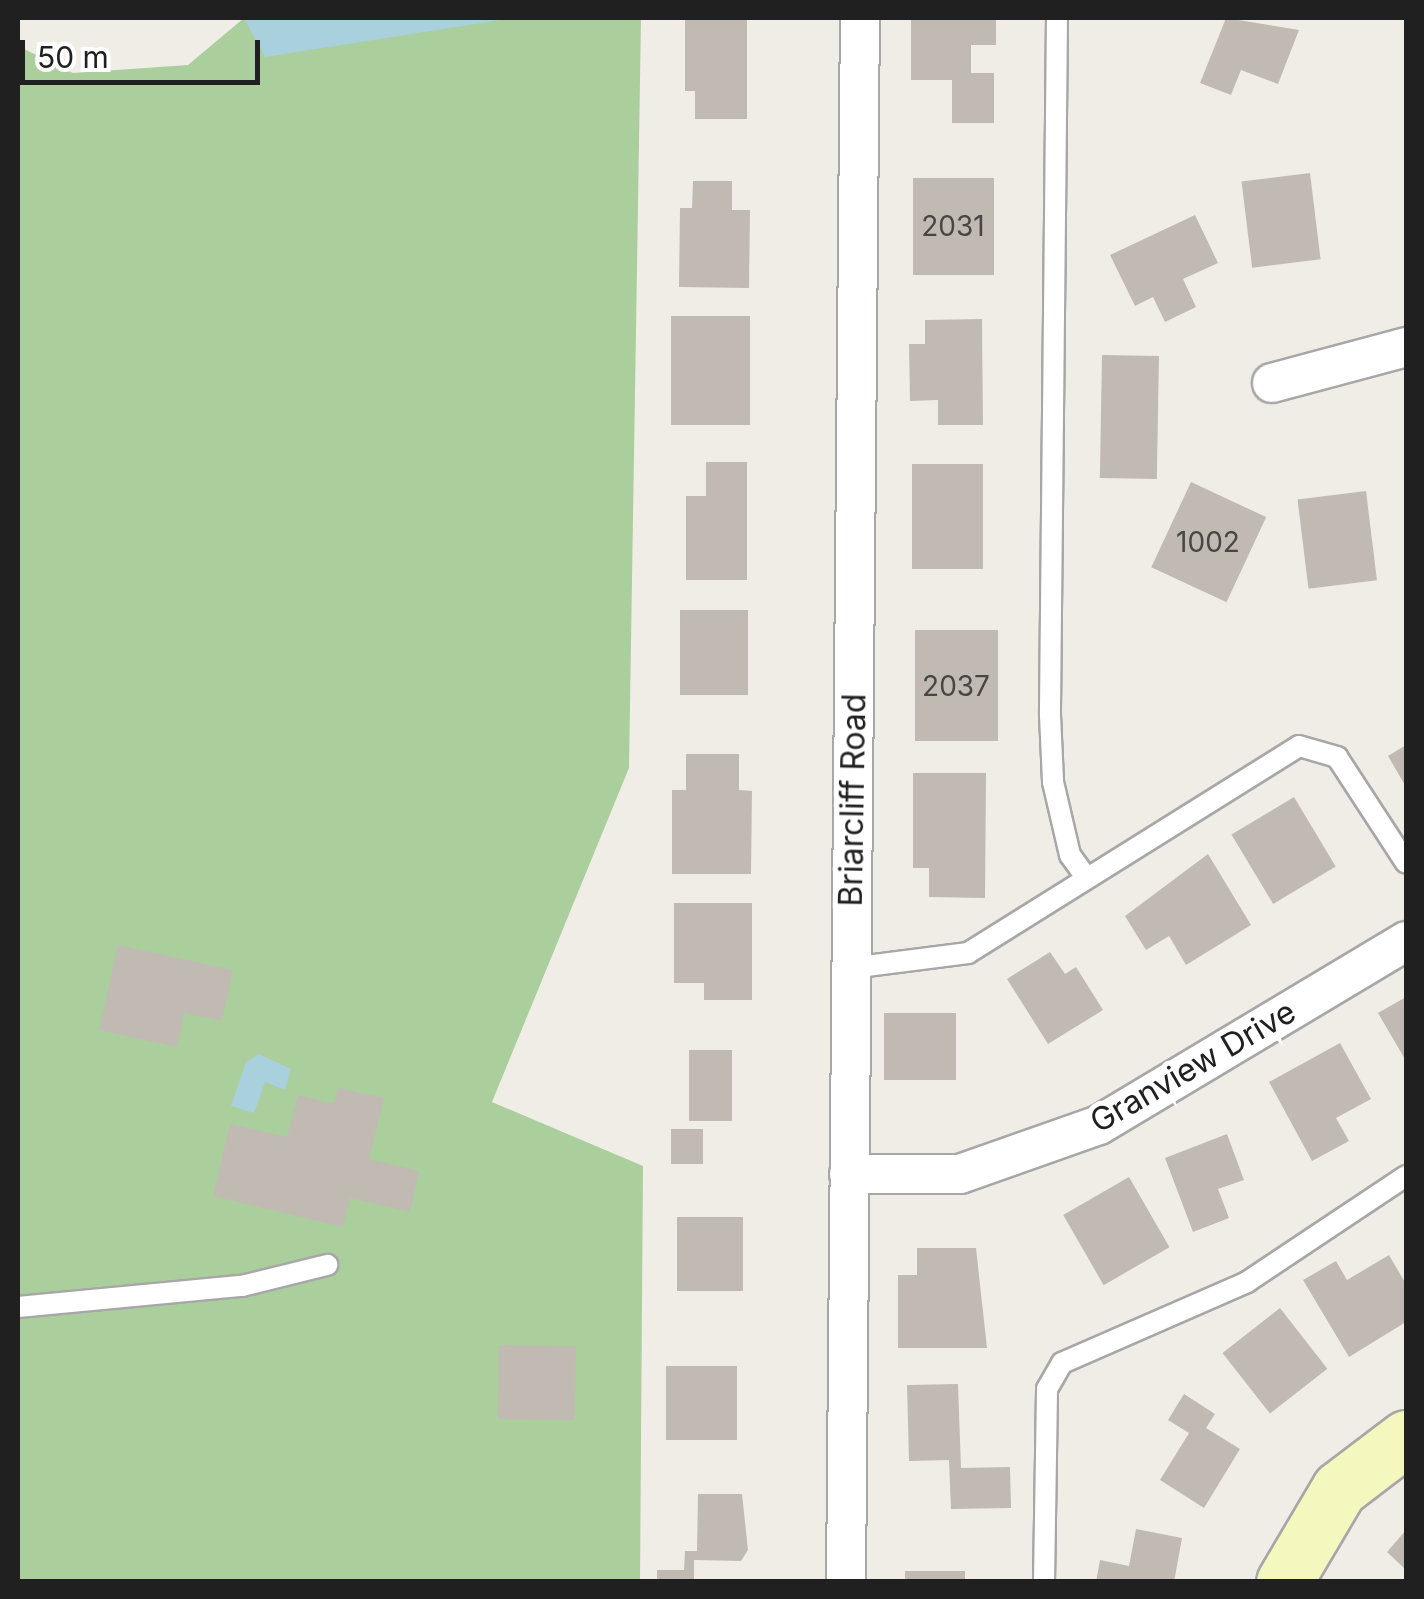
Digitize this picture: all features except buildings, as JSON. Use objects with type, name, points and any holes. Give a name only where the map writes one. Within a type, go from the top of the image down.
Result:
[{"type":"street","name":"Briarcliff Road","points":[[846,1582],[860,18]]},
{"type":"street","points":[[1272,383],[1406,347]]},
{"type":"street","name":"Granview Drive","points":[[849,1174],[960,1174],[1099,1125],[1406,941]]},
{"type":"street","points":[[1284,1582],[1339,1489],[1406,1438]]},
{"type":"lane","points":[[1057,18],[1051,732],[1070,855],[1085,876]]},
{"type":"lane","points":[[851,968],[955,958],[1299,746],[1337,756],[1406,863]]},
{"type":"lane","points":[[1044,1582],[1047,1388],[1062,1363],[1247,1282],[1406,1176]]},
{"type":"lane","points":[[18,1307],[242,1286],[327,1266]]},
{"type":"green space","points":[[244,18],[641,18],[629,768],[492,1102],[643,1166],[640,1581],[18,1581],[18,46],[73,73],[188,65]]},
{"type":"water","points":[[244,18],[513,18],[265,57]]},
{"type":"water","points":[[259,1054],[291,1069],[285,1090],[265,1082],[254,1113],[231,1106],[246,1062]]}]
